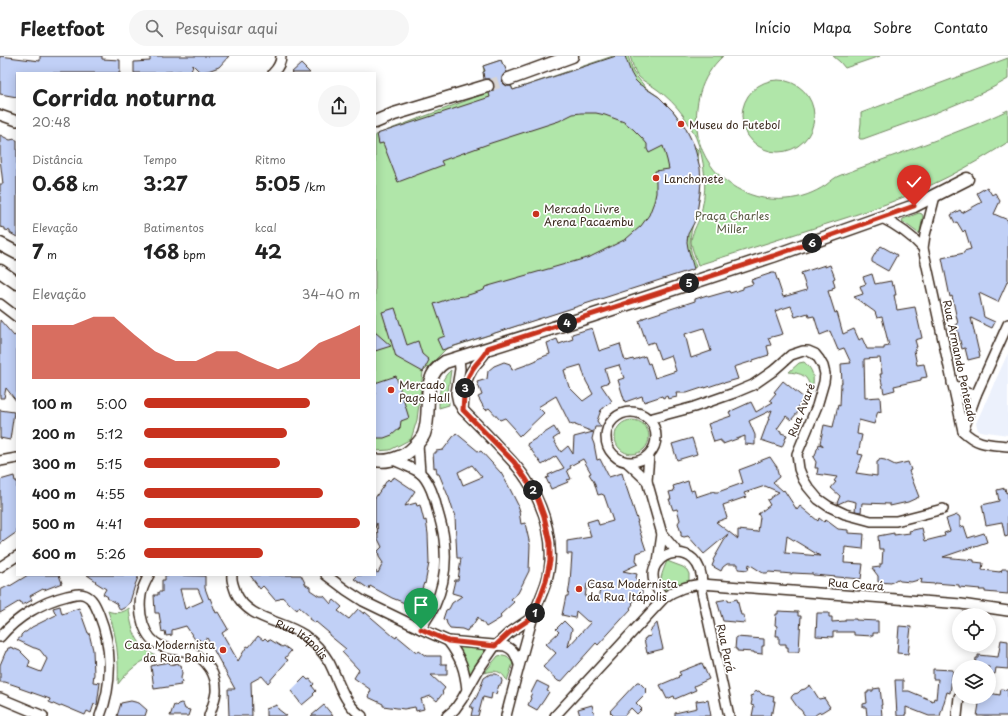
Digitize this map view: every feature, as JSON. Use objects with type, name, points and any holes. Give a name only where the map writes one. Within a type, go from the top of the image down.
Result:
[{"type":"main road","points":[[509,78],[572,56]]},
{"type":"main road","points":[[378,119],[487,86]]},
{"type":"main road","points":[[376,460],[393,460],[404,456],[418,444],[424,435],[428,411],[428,391],[431,381],[438,366],[445,362],[773,256],[882,218],[914,206],[967,179]]},
{"type":"main road","points":[[0,244],[16,252]]},
{"type":"main road","points":[[0,271],[16,282]]},
{"type":"street","points":[[274,72],[281,60],[281,56]]},
{"type":"street","points":[[0,115],[16,122]]},
{"type":"street","name":"Rua Armando Penteado","points":[[935,196],[923,248],[963,431],[969,437],[978,442],[1008,446]]},
{"type":"street","name":"Rua Armando Penteado","points":[[882,218],[900,228],[916,240],[923,248]]},
{"type":"street","points":[[916,240],[925,235]]},
{"type":"street","points":[[0,304],[16,317]]},
{"type":"street","points":[[963,431],[976,395],[1008,324]]},
{"type":"street","points":[[463,410],[464,393],[471,372],[486,354],[488,348]]},
{"type":"street","name":"Rua Avaré","points":[[649,419],[694,408],[753,385],[773,371],[791,355],[808,351],[816,354],[823,366],[825,374],[824,382],[816,406],[797,454],[797,461],[803,479],[818,499],[828,506],[845,514],[871,520],[896,521],[943,509]]},
{"type":"street","points":[[458,358],[460,369],[456,393],[458,402],[463,410],[514,462],[526,479],[537,497],[544,516],[550,543],[550,561],[546,581],[533,617],[519,664],[506,716]]},
{"type":"street","points":[[952,383],[962,392],[976,395]]},
{"type":"street","points":[[637,412],[649,419],[654,425],[656,441],[654,449],[649,455],[643,460],[628,462],[619,460],[613,455],[608,448],[606,431],[615,417],[623,413],[637,412]]},
{"type":"street","points":[[418,444],[420,473]]},
{"type":"street","points":[[649,455],[647,480],[662,534],[658,562]]},
{"type":"street","points":[[0,461],[16,458]]},
{"type":"street","points":[[393,460],[420,473],[429,486],[435,502],[444,538],[444,572],[440,590],[434,606],[421,629]]},
{"type":"street","points":[[628,462],[647,480]]},
{"type":"street","points":[[555,716],[664,598],[656,588],[653,581],[655,567],[664,557],[678,553],[662,534]]},
{"type":"street","name":"Rua Pará","points":[[678,553],[691,558],[700,570],[702,592],[729,716]]},
{"type":"street","points":[[0,567],[16,557]]},
{"type":"street","points":[[149,576],[141,594],[141,610],[145,629],[152,640],[160,646],[170,650],[191,653],[206,663],[215,680],[216,692],[214,704],[209,716]]},
{"type":"street","name":"Rua Itápolis","points":[[232,576],[234,589],[244,604],[265,618],[292,628],[304,635],[321,651],[328,662],[342,692],[349,703],[362,716]]},
{"type":"street","points":[[327,576],[364,601],[448,641],[505,646],[511,648],[514,651],[519,664]]},
{"type":"street","name":"Rua Ceará","points":[[664,598],[683,587],[702,584],[960,604],[1008,611]]},
{"type":"street","points":[[0,637],[6,630],[23,617],[46,603],[76,594],[85,595],[91,599],[103,624],[109,663],[107,690],[104,707],[100,716]]},
{"type":"street","points":[[447,716],[455,709],[462,699],[485,659],[495,646],[515,629],[533,617]]},
{"type":"street","points":[[515,629],[528,636]]},
{"type":"street","points":[[448,641],[456,651],[463,666],[467,690]]},
{"type":"street","points":[[0,698],[43,716]]},
{"type":"street","points":[[957,716],[958,704]]},
{"type":"shaded area","points":[[1008,353],[1008,435],[980,431],[978,430],[976,423]]},
{"type":"green space","name":"Mercado Livre Arena Pacaembu","points":[[613,56],[628,56],[633,72],[646,88],[659,97],[673,111],[684,125],[694,146],[699,151],[698,161],[700,192],[690,237],[691,252],[696,267],[446,349],[423,372],[417,420],[411,439],[390,450],[376,451],[376,135],[489,92],[484,77],[483,66],[501,60],[513,90]]},
{"type":"green space","name":"Praça Charles Miller","points":[[630,56],[723,56],[709,73],[700,93],[697,114],[698,136],[702,151],[719,175],[743,192],[757,197],[786,199],[807,195],[839,176],[979,123],[1008,110],[1008,142],[949,176],[902,198],[849,217],[698,265],[691,242],[700,216],[705,190],[703,163],[699,146],[688,122],[683,115],[656,88],[638,76]]},
{"type":"green space","points":[[833,56],[880,56],[845,68]]},
{"type":"green space","points":[[1008,58],[1008,79],[999,84],[930,115],[863,139],[859,138],[861,113]]},
{"type":"green space","points":[[778,80],[792,83],[804,90],[811,102],[814,116],[811,130],[804,142],[792,149],[778,152],[764,149],[752,142],[745,130],[742,116],[745,102],[752,90],[764,83]]},
{"type":"green space","points":[[919,213],[923,216],[920,232],[918,233],[902,221],[903,219]]},
{"type":"green space","points":[[804,362],[808,365],[812,372],[812,392],[809,382],[805,377],[789,372],[799,363]]},
{"type":"green space","points":[[451,370],[448,392],[449,405],[439,408],[442,383],[444,378]]},
{"type":"green space","points":[[632,420],[644,425],[649,437],[644,449],[632,454],[620,449],[615,437],[620,425]]},
{"type":"green space","points":[[667,561],[683,567],[689,574],[689,582],[686,584],[676,583],[668,592],[664,589],[661,582],[662,574]]},
{"type":"green space","points":[[129,608],[133,630],[139,642],[149,652],[156,656],[145,660],[135,667],[118,684],[117,647],[114,629],[108,611],[119,612]]},
{"type":"green space","points":[[459,646],[486,649],[477,662],[472,675],[469,673]]},
{"type":"green space","points":[[498,656],[507,656],[513,663],[507,681],[503,675],[498,672],[492,671],[484,673]]},
{"type":"building","points":[[0,56],[40,61],[40,56],[102,56],[102,59],[120,60],[120,72],[16,72],[16,97],[0,94]]},
{"type":"building","points":[[150,56],[229,56],[219,67],[208,71],[200,72],[193,65],[191,72],[134,72],[134,62],[150,61]]},
{"type":"building","points":[[616,56],[625,56],[635,80],[659,97],[673,111],[685,127],[694,145],[700,168],[701,181],[697,212],[694,223],[688,234],[687,242],[694,269],[442,350],[437,339],[445,336],[434,304],[454,297],[465,296],[484,290],[485,287],[590,257],[626,239],[641,226],[649,215],[654,202],[656,193],[655,171],[669,169],[663,146],[649,153],[647,144],[624,122],[596,113],[573,114],[559,121],[441,161],[443,165],[398,182],[383,143],[379,144],[377,134],[490,97],[489,93],[493,91],[494,84],[489,79],[484,79],[483,72],[485,71],[483,66],[501,60],[507,72],[502,77],[502,82],[507,86],[511,86],[513,90]]},
{"type":"building","points":[[301,64],[309,72],[292,72]]},
{"type":"building","points":[[0,135],[10,140],[15,139],[16,236],[10,233],[10,231],[5,230],[5,228],[0,227],[0,184],[3,184],[0,159]]},
{"type":"building","points":[[987,187],[992,195],[995,193],[1000,201],[994,214],[1008,220],[1008,280],[998,302],[979,293],[984,317],[995,322],[992,328],[971,318],[980,357],[968,360],[965,348],[962,349],[956,324],[958,324],[952,296],[950,297],[942,258],[964,253],[964,251],[971,249],[965,230],[963,232],[957,222],[955,223],[951,215],[960,210],[962,213],[982,202],[977,193]]},
{"type":"building","points":[[881,246],[897,255],[888,271],[872,262],[872,259]]},
{"type":"building","points":[[825,265],[825,267],[830,265],[835,278],[833,279],[835,287],[832,288],[833,290],[828,291],[835,313],[837,312],[843,334],[854,329],[859,340],[862,338],[867,349],[884,349],[884,347],[889,346],[882,317],[877,318],[875,312],[854,297],[863,294],[860,286],[866,284],[863,277],[872,274],[875,284],[891,281],[892,286],[894,285],[897,310],[915,307],[922,338],[915,340],[917,347],[914,350],[917,365],[924,364],[927,377],[921,378],[921,380],[894,386],[895,390],[884,393],[880,374],[882,374],[880,358],[864,359],[865,398],[880,397],[881,412],[878,411],[874,424],[859,420],[857,434],[862,435],[858,454],[863,455],[856,473],[877,476],[877,462],[879,459],[895,465],[908,462],[911,470],[909,471],[919,497],[908,502],[890,506],[890,504],[862,503],[861,512],[855,511],[856,502],[847,500],[838,504],[837,503],[840,496],[831,488],[836,482],[834,481],[837,477],[817,474],[818,468],[815,468],[816,462],[813,457],[815,456],[819,444],[824,446],[820,443],[824,425],[833,427],[838,405],[840,406],[842,383],[841,364],[851,363],[844,348],[838,350],[830,331],[820,335],[814,316],[809,317],[808,313],[795,317],[791,306],[775,311],[783,334],[768,338],[771,345],[767,346],[769,355],[734,367],[738,379],[687,393],[676,393],[677,397],[668,399],[667,396],[663,398],[662,396],[644,402],[642,396],[625,402],[618,380],[624,378],[619,365],[605,369],[609,382],[601,385],[612,401],[601,410],[597,421],[601,427],[595,427],[592,439],[597,460],[600,459],[609,477],[622,473],[638,522],[646,550],[637,553],[636,560],[638,564],[623,571],[637,574],[636,578],[642,594],[632,603],[631,609],[598,645],[596,643],[561,682],[558,681],[543,667],[556,653],[546,644],[559,632],[556,629],[564,621],[572,629],[568,647],[591,622],[587,621],[576,611],[575,618],[562,615],[566,596],[568,596],[572,554],[567,554],[567,541],[591,537],[587,522],[597,519],[599,525],[613,521],[604,495],[598,495],[594,482],[589,474],[591,473],[583,459],[570,466],[571,468],[567,470],[571,479],[567,480],[568,482],[551,489],[546,478],[549,477],[548,475],[564,468],[556,456],[542,465],[527,444],[554,427],[559,435],[553,439],[561,452],[568,446],[573,454],[574,437],[593,432],[575,424],[570,424],[556,396],[538,407],[544,413],[519,436],[505,418],[500,420],[489,408],[486,410],[484,408],[478,397],[482,395],[477,382],[487,379],[488,371],[494,366],[504,362],[510,364],[512,370],[526,365],[527,363],[550,354],[547,343],[557,339],[559,344],[573,339],[572,334],[592,328],[599,351],[620,344],[625,361],[645,356],[648,364],[650,363],[655,378],[676,371],[671,355],[660,359],[654,342],[647,344],[639,321],[643,318],[695,301],[695,299],[707,295],[708,297],[743,289],[743,287],[753,284],[751,280],[772,273],[775,273],[783,297],[807,290],[801,273]],"holes":[[[704,328],[711,351],[691,358],[685,334]],[[581,365],[586,381],[593,394],[583,401],[569,387],[564,370]],[[587,584],[603,585],[597,598],[585,597]]]},
{"type":"building","points":[[395,308],[407,345],[418,341],[422,354],[429,360],[423,372],[396,357],[382,312]]},
{"type":"building","points":[[0,320],[14,336],[16,335],[16,401],[6,388],[4,398],[0,398]]},
{"type":"building","points":[[376,333],[391,346],[376,351]]},
{"type":"building","points":[[396,376],[409,418],[401,421],[400,428],[392,435],[384,438],[376,438],[376,383]]},
{"type":"building","points":[[783,381],[804,398],[798,407],[800,408],[798,410],[799,411],[791,420],[786,416],[777,429],[781,431],[781,433],[787,435],[782,447],[761,440],[772,410],[749,421],[755,435],[755,445],[745,444],[745,436],[723,444],[721,440],[714,442],[708,424],[731,416],[729,412],[751,402],[756,412],[773,402],[770,400],[776,393],[774,392]]},
{"type":"building","points":[[0,410],[14,412],[10,440],[0,438]]},
{"type":"building","points":[[456,433],[479,452],[481,451],[501,473],[508,485],[520,511],[521,524],[525,523],[530,545],[529,571],[518,593],[511,599],[514,602],[500,615],[501,618],[486,627],[478,617],[467,631],[450,628],[446,620],[443,619],[446,610],[449,609],[452,603],[462,596],[452,593],[455,580],[458,580],[461,558],[457,558],[455,517],[439,474],[437,474],[436,467],[434,468],[433,453],[443,450]],"holes":[[[472,465],[482,477],[463,485],[458,472]]]},
{"type":"building","points":[[692,438],[697,454],[677,460],[672,444]]},
{"type":"building","points":[[770,457],[777,467],[779,477],[773,482],[783,491],[784,490],[797,510],[800,506],[818,521],[819,518],[824,522],[826,520],[838,529],[848,530],[848,533],[864,534],[863,549],[845,547],[844,563],[863,564],[861,579],[813,574],[763,573],[749,564],[748,570],[738,569],[738,564],[727,564],[721,571],[712,566],[713,560],[728,534],[704,554],[688,536],[681,536],[678,523],[680,520],[677,509],[673,510],[669,499],[671,499],[669,492],[674,491],[673,486],[688,481],[691,491],[694,490],[696,497],[714,491],[718,492],[743,483],[739,470]],"holes":[[[765,486],[779,492],[767,500],[770,505],[758,514],[760,517],[758,532],[738,530],[738,539],[716,522],[727,518],[723,505],[746,497],[744,493]],[[787,536],[820,556],[785,553]]]},
{"type":"building","points":[[14,476],[16,481],[16,533],[0,544],[0,480]]},
{"type":"building","points":[[394,477],[415,491],[405,506],[416,503],[417,506],[420,505],[424,521],[426,520],[429,563],[425,584],[424,583],[415,607],[392,598],[370,586],[369,589],[354,579],[357,576],[376,576],[376,572],[378,573],[383,563],[379,557],[378,551],[382,547],[378,539],[377,523],[376,526],[376,497],[388,479],[390,481],[392,478],[393,479]]},
{"type":"building","points":[[1005,488],[1006,493],[1008,492],[1008,536],[1005,537],[1002,522],[986,525],[982,505],[999,501],[997,490]]},
{"type":"building","points":[[957,515],[960,518],[960,527],[964,526],[968,538],[984,533],[987,542],[943,557],[974,560],[974,562],[983,563],[982,570],[1001,572],[1002,569],[1008,569],[1008,594],[985,592],[985,590],[979,590],[980,589],[959,587],[959,585],[921,583],[922,579],[911,582],[900,581],[897,579],[891,583],[878,582],[878,576],[872,568],[880,567],[880,564],[882,564],[883,549],[879,549],[878,536],[894,533],[894,535],[910,533],[909,531],[922,528],[925,541],[945,536],[944,533],[950,531],[946,519]]},
{"type":"building","points":[[26,576],[59,576],[62,583],[44,590],[43,589],[30,596],[32,600],[25,604],[22,605],[20,601],[0,613],[0,590]]},
{"type":"building","points":[[88,576],[139,576],[130,602],[126,607],[120,610],[117,604],[103,594],[106,589],[95,582],[96,581]]},
{"type":"building","points":[[165,576],[205,576],[205,588],[209,599],[210,598],[216,613],[218,612],[228,629],[222,633],[238,661],[247,646],[249,647],[258,636],[263,640],[265,638],[268,641],[269,639],[291,651],[285,658],[288,660],[268,683],[262,676],[251,682],[252,716],[229,716],[228,689],[235,689],[207,638],[201,642],[199,639],[196,641],[186,626],[172,630],[172,635],[166,636],[165,631],[162,632],[159,613],[155,613],[154,595],[158,595],[158,592],[162,592],[162,580],[165,580]],"holes":[[[180,589],[198,589],[203,601],[185,609]]]},
{"type":"building","points":[[251,576],[302,576],[306,585],[310,587],[310,590],[319,596],[324,596],[331,604],[334,600],[342,607],[338,611],[349,619],[358,609],[364,614],[365,612],[393,636],[396,638],[397,636],[415,651],[419,651],[426,656],[441,656],[441,664],[447,664],[447,675],[431,675],[445,688],[442,692],[443,693],[437,701],[431,696],[421,699],[424,709],[416,711],[415,707],[404,709],[383,706],[383,704],[368,697],[371,690],[354,678],[359,670],[342,652],[346,649],[316,622],[315,623],[309,619],[310,617],[299,607],[297,610],[282,597],[275,600],[263,586],[260,589]]},
{"type":"building","points":[[728,599],[729,601],[737,599],[741,615],[744,615],[745,623],[723,621],[717,601]]},
{"type":"building","points":[[60,606],[62,614],[79,608],[89,633],[93,650],[93,682],[100,683],[97,705],[94,704],[91,713],[87,711],[85,715],[61,705],[60,707],[49,702],[50,699],[19,688],[20,687],[5,682],[0,682],[0,665],[6,651],[10,647],[20,651],[30,661],[28,667],[41,672],[47,659],[40,650],[17,640],[24,632],[56,615],[53,608]]},
{"type":"building","points":[[778,611],[798,612],[798,616],[801,616],[798,652],[788,652],[788,647],[786,647],[786,644],[779,644],[779,636],[776,636],[777,626],[775,625],[776,614],[778,614]]},
{"type":"building","points":[[817,613],[829,613],[829,617],[832,617],[832,622],[845,621],[845,619],[878,621],[878,633],[873,633],[873,636],[854,635],[854,632],[833,632],[833,637],[816,636]]},
{"type":"building","points":[[657,623],[663,649],[647,653],[644,639],[651,636],[650,631]]},
{"type":"building","points":[[899,626],[911,627],[908,654],[897,653]]},
{"type":"building","points":[[736,637],[764,639],[762,654],[737,651],[737,649],[735,649]]},
{"type":"building","points":[[1001,640],[1008,641],[1008,669],[996,668],[996,660],[976,660],[976,658],[978,658],[978,655],[998,657]]},
{"type":"building","points":[[169,662],[170,665],[178,663],[181,665],[181,685],[154,689],[151,666]]},
{"type":"building","points":[[702,663],[709,679],[694,686],[696,690],[675,699],[674,696],[667,699],[660,685],[679,677],[678,676],[681,675],[679,672]]},
{"type":"building","points":[[933,669],[952,670],[950,693],[947,692],[940,716],[929,716],[906,707],[905,716],[897,716],[895,680],[903,680],[903,691],[909,691],[933,701],[934,698],[936,699],[938,679],[933,679]]},
{"type":"building","points":[[490,674],[500,676],[502,681],[501,685],[499,685],[496,694],[492,693],[491,699],[483,697],[478,716],[471,716],[473,707],[470,707],[477,696],[484,678]]},
{"type":"building","points":[[305,677],[308,680],[310,679],[314,684],[312,686],[316,691],[313,694],[314,695],[302,705],[291,691]]},
{"type":"building","points":[[537,681],[549,687],[547,691],[549,692],[537,710],[528,705],[531,698],[531,693]]},
{"type":"building","points":[[637,682],[639,682],[647,690],[647,692],[636,703],[642,709],[637,714],[631,708],[624,716],[614,716],[610,711]]},
{"type":"building","points":[[810,685],[819,699],[824,698],[830,707],[814,716],[805,716],[791,698],[794,694]]},
{"type":"building","points":[[880,688],[882,716],[867,716],[866,707],[863,707],[863,704],[867,703],[866,693],[868,693],[868,691],[873,691],[873,689]]},
{"type":"building","points":[[1001,689],[1008,690],[1008,716],[977,716],[979,704],[996,704],[996,694],[1000,695]]},
{"type":"building","points":[[759,691],[762,694],[774,697],[773,701],[775,701],[773,712],[771,712],[770,716],[752,716],[754,706],[751,705],[752,700],[750,696],[753,695],[754,692]]},
{"type":"building","points":[[708,700],[711,716],[675,716],[675,713],[697,708],[696,701]]},
{"type":"building","points":[[131,701],[139,703],[147,710],[145,716],[117,716],[121,703]]},
{"type":"building","points":[[181,703],[185,709],[190,710],[188,716],[170,716],[174,705],[176,706]]},
{"type":"building","points":[[277,705],[278,709],[287,716],[266,716],[266,709]]},
{"type":"building","points":[[324,705],[333,716],[311,716]]},
{"type":"building","points":[[592,705],[595,716],[580,716],[578,709]]},
{"type":"tunnel","points":[[487,86],[509,79]]},
{"type":"place","name":"Museu do Futebol","points":[[681,124]]},
{"type":"place","name":"Lanchonete","points":[[656,178]]},
{"type":"place","name":"Mercado Livre Arena Pacaembu","points":[[536,214]]},
{"type":"place","name":"Mercado Pago Hall","points":[[391,390]]},
{"type":"place","name":"Casa Modernista da Rua Itápolis","points":[[579,589]]},
{"type":"place","name":"Casa Modernista da Rua Bahia","points":[[223,650]]},
{"type":"route","points":[[421,629],[448,641],[495,646],[509,633],[533,617],[546,581],[550,561],[550,543],[544,516],[537,497],[514,462],[463,410],[464,393],[471,372],[476,364],[486,354],[488,348],[773,256],[914,206]]}]
